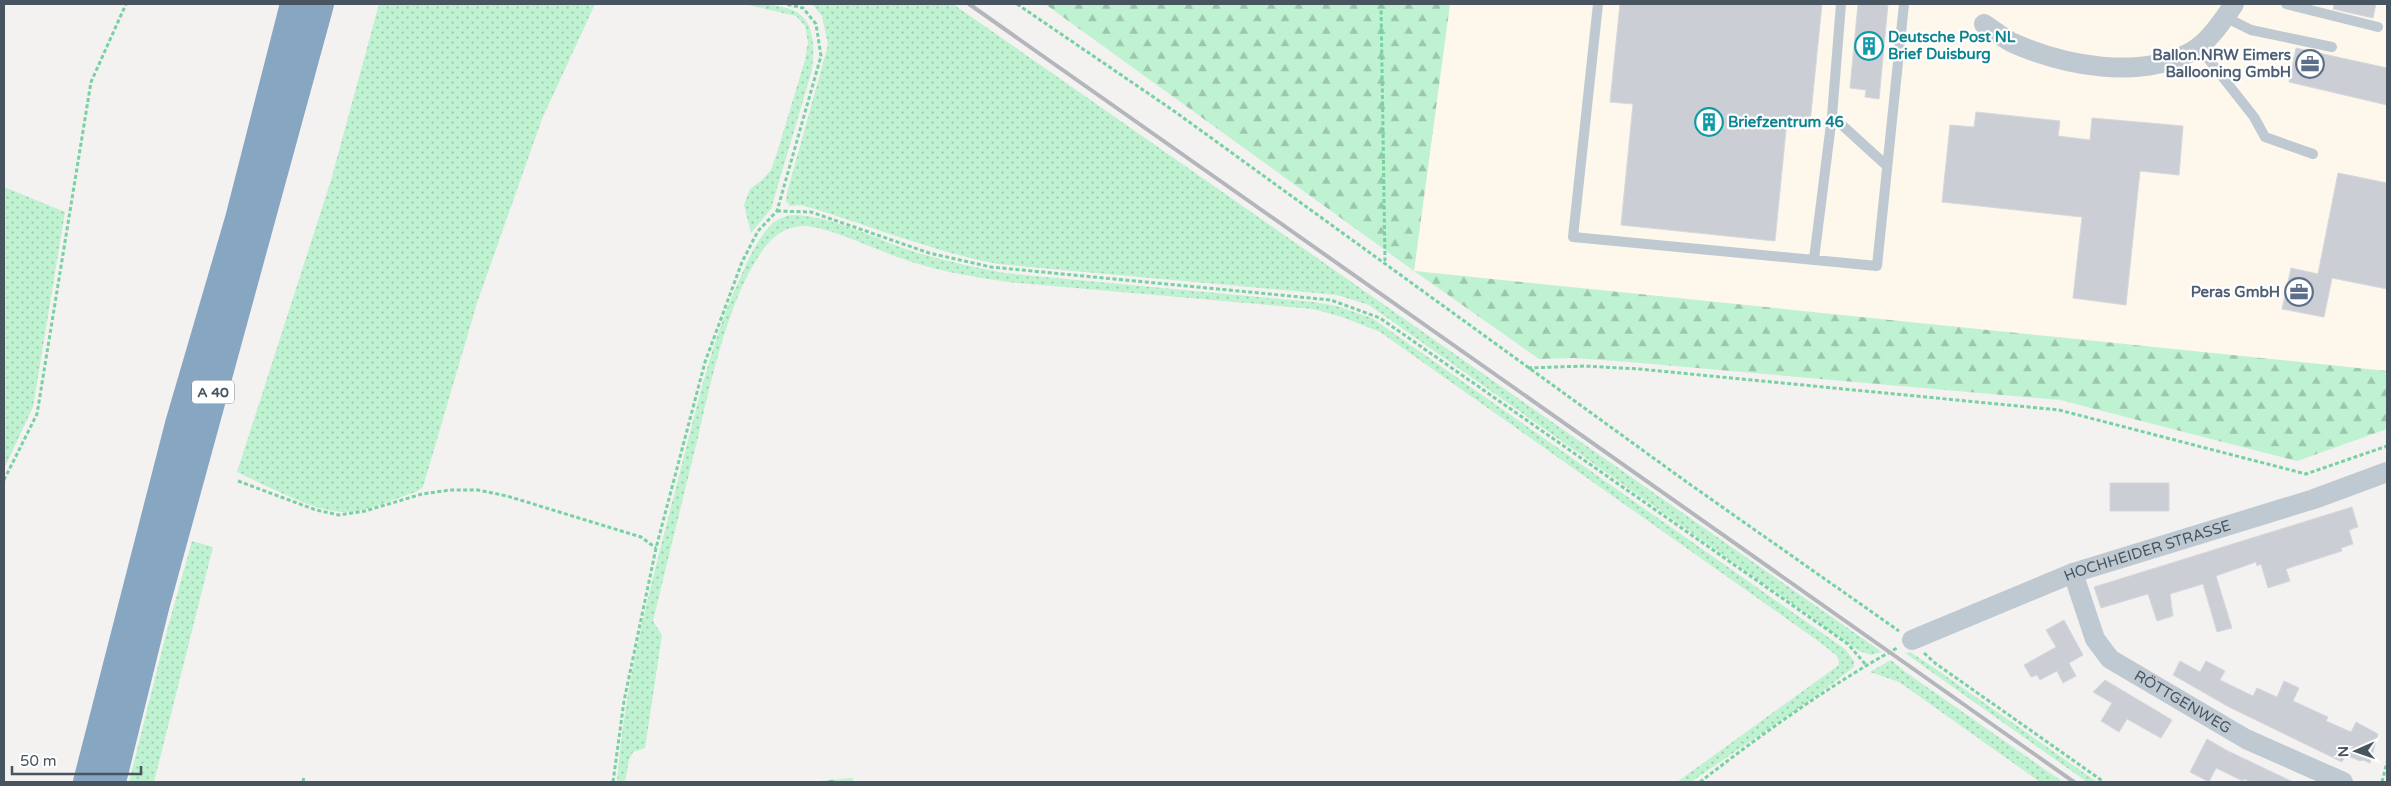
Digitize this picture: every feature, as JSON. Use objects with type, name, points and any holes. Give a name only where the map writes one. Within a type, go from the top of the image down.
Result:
[{"type":"highway","name":"A 40","points":[[87,782],[178,424],[239,219],[294,4]]},
{"type":"highway","name":"A 40","points":[[112,782],[161,585],[320,4]]},
{"type":"street","points":[[1984,24],[2011,42],[2042,54],[2089,65],[2136,67],[2192,52],[2219,27],[2230,10]]},
{"type":"street","name":"HOCHHEIDER STRASSE","points":[[1912,640],[2073,573],[2314,499],[2387,472]]},
{"type":"street","name":"RÖTTGENWEG","points":[[2073,573],[2095,639],[2110,658],[2246,739],[2343,782]]},
{"type":"lane","points":[[1598,4],[1573,237],[1877,266],[1904,4]]},
{"type":"lane","points":[[1814,259],[1832,116],[1841,4]]},
{"type":"lane","points":[[2286,4],[2378,27]]},
{"type":"lane","points":[[2230,10],[2250,30],[2332,47]]},
{"type":"lane","points":[[2198,46],[2254,116],[2264,137],[2313,154]]},
{"type":"lane","points":[[1832,116],[1887,166]]},
{"type":"path","points":[[4,480],[37,414],[91,82],[126,4]]},
{"type":"path","points":[[613,782],[624,701],[656,548],[705,362],[742,262],[758,232],[777,211],[821,56],[816,24],[803,8],[786,4]]},
{"type":"path","points":[[1017,4],[1174,111],[1688,483]]},
{"type":"path","points":[[1381,4],[1385,262]]},
{"type":"path","points":[[777,211],[811,212],[929,253],[991,267],[1331,300],[1380,318],[1848,644],[1866,665]]},
{"type":"path","points":[[1527,368],[1584,366],[1639,369],[2059,410],[2306,474],[2387,446]]},
{"type":"path","points":[[238,481],[316,510],[339,515],[365,512],[422,494],[450,490],[478,490],[507,496],[641,537],[656,548]]},
{"type":"path","points":[[1700,782],[1743,749],[1866,665],[1912,640]]},
{"type":"path","points":[[2382,782],[2387,762]]},
{"type":"path","points":[[304,776],[304,782]]},
{"type":"shaded area","points":[[1450,4],[2387,4],[2387,371],[1414,271]]},
{"type":"green space","points":[[379,4],[595,4],[542,119],[477,303],[423,487],[416,492],[369,508],[341,512],[302,502],[237,472],[331,180]]},
{"type":"green space","points":[[744,4],[778,6],[791,9],[801,15],[808,23],[812,35],[813,50],[812,70],[771,209],[751,233],[744,205],[750,189],[771,170],[805,60],[808,42],[805,26],[796,16]]},
{"type":"green space","points":[[812,4],[953,4],[1882,652],[1871,655],[1859,651],[1369,305],[1337,295],[998,264],[951,253],[801,205],[790,206],[786,201],[787,193],[828,45],[822,16]]},
{"type":"green space","points":[[1045,4],[1450,4],[1414,271]]},
{"type":"green space","points":[[4,187],[65,212],[33,407],[4,469]]},
{"type":"green space","points":[[791,215],[822,219],[915,252],[1004,273],[1313,302],[1337,306],[1372,318],[1845,649],[1854,661],[1854,667],[1812,699],[1691,782],[1677,782],[1839,665],[1838,657],[1821,643],[1380,332],[1342,317],[1313,309],[1008,282],[971,276],[924,266],[840,234],[801,226],[781,232],[766,246],[753,265],[742,287],[723,337],[653,621],[662,635],[645,748],[633,752],[629,760],[625,782],[617,782],[627,703],[642,624],[706,371],[731,299],[756,244],[771,225],[779,219]]},
{"type":"green space","points":[[1414,271],[2387,371],[2387,429],[2297,461],[2060,400],[1629,362],[1574,358],[1539,359]]},
{"type":"green space","points":[[192,541],[213,547],[154,782],[129,782],[166,634]]},
{"type":"green space","points":[[1910,652],[2097,782],[2087,782],[1905,653]]},
{"type":"green space","points":[[1891,660],[2063,782],[2040,782],[1899,682],[1870,672]]},
{"type":"green space","points":[[853,778],[853,782],[807,782]]},
{"type":"building","name":"Briefzentrum 46","points":[[1620,4],[1822,4],[1810,123],[1787,120],[1775,241],[1621,225],[1633,104],[1610,102]]},
{"type":"building","name":"Deutsche Post NL Brief Duisburg","points":[[1858,4],[1888,4],[1879,99],[1865,97],[1866,90],[1850,88]]},
{"type":"building","points":[[2334,4],[2376,4],[2373,18],[2333,9]]},
{"type":"building","points":[[2296,48],[2387,68],[2387,105],[2289,82]]},
{"type":"building","points":[[1976,112],[2060,121],[2058,136],[2090,140],[2092,118],[2183,126],[2179,175],[2140,171],[2126,305],[2073,298],[2082,217],[1942,202],[1950,125],[1974,127]]},
{"type":"building","points":[[2338,173],[2387,183],[2387,289],[2332,278],[2324,317],[2282,309],[2291,268],[2318,274]]},
{"type":"building","points":[[2110,483],[2169,483],[2169,511],[2110,511]]},
{"type":"building","points":[[2352,507],[2358,527],[2349,530],[2353,544],[2341,548],[2342,551],[2286,569],[2290,581],[2268,588],[2261,564],[2257,566],[2256,562],[2216,576],[2232,628],[2217,632],[2203,584],[2170,594],[2173,616],[2157,621],[2148,594],[2101,608],[2094,587]]},
{"type":"building","points":[[2064,620],[2083,655],[2069,663],[2076,676],[2063,683],[2057,671],[2040,680],[2037,675],[2031,677],[2024,665],[2056,647],[2046,630]]},
{"type":"building","points":[[2180,661],[2200,672],[2206,661],[2225,671],[2220,680],[2253,696],[2257,688],[2277,697],[2284,681],[2299,688],[2293,701],[2328,717],[2326,721],[2351,732],[2356,722],[2378,734],[2370,763],[2346,755],[2342,762],[2229,707],[2173,675]]},
{"type":"building","points":[[2105,680],[2172,720],[2161,738],[2127,719],[2119,732],[2101,721],[2112,703],[2093,692]]},
{"type":"building","points":[[2207,739],[2293,782],[2251,782],[2244,779],[2243,781],[2216,768],[2209,782],[2190,772]]},
{"type":"railway","points":[[969,4],[2074,782]]},
{"type":"place","name":"Deutsche Post NL Brief Duisburg","points":[[1869,46]]},
{"type":"place","name":"Ballon.NRW Eimers Ballooning GmbH","points":[[2310,64]]},
{"type":"place","name":"Briefzentrum 46","points":[[1709,122]]},
{"type":"place","name":"Peras GmbH","points":[[2299,292]]}]
